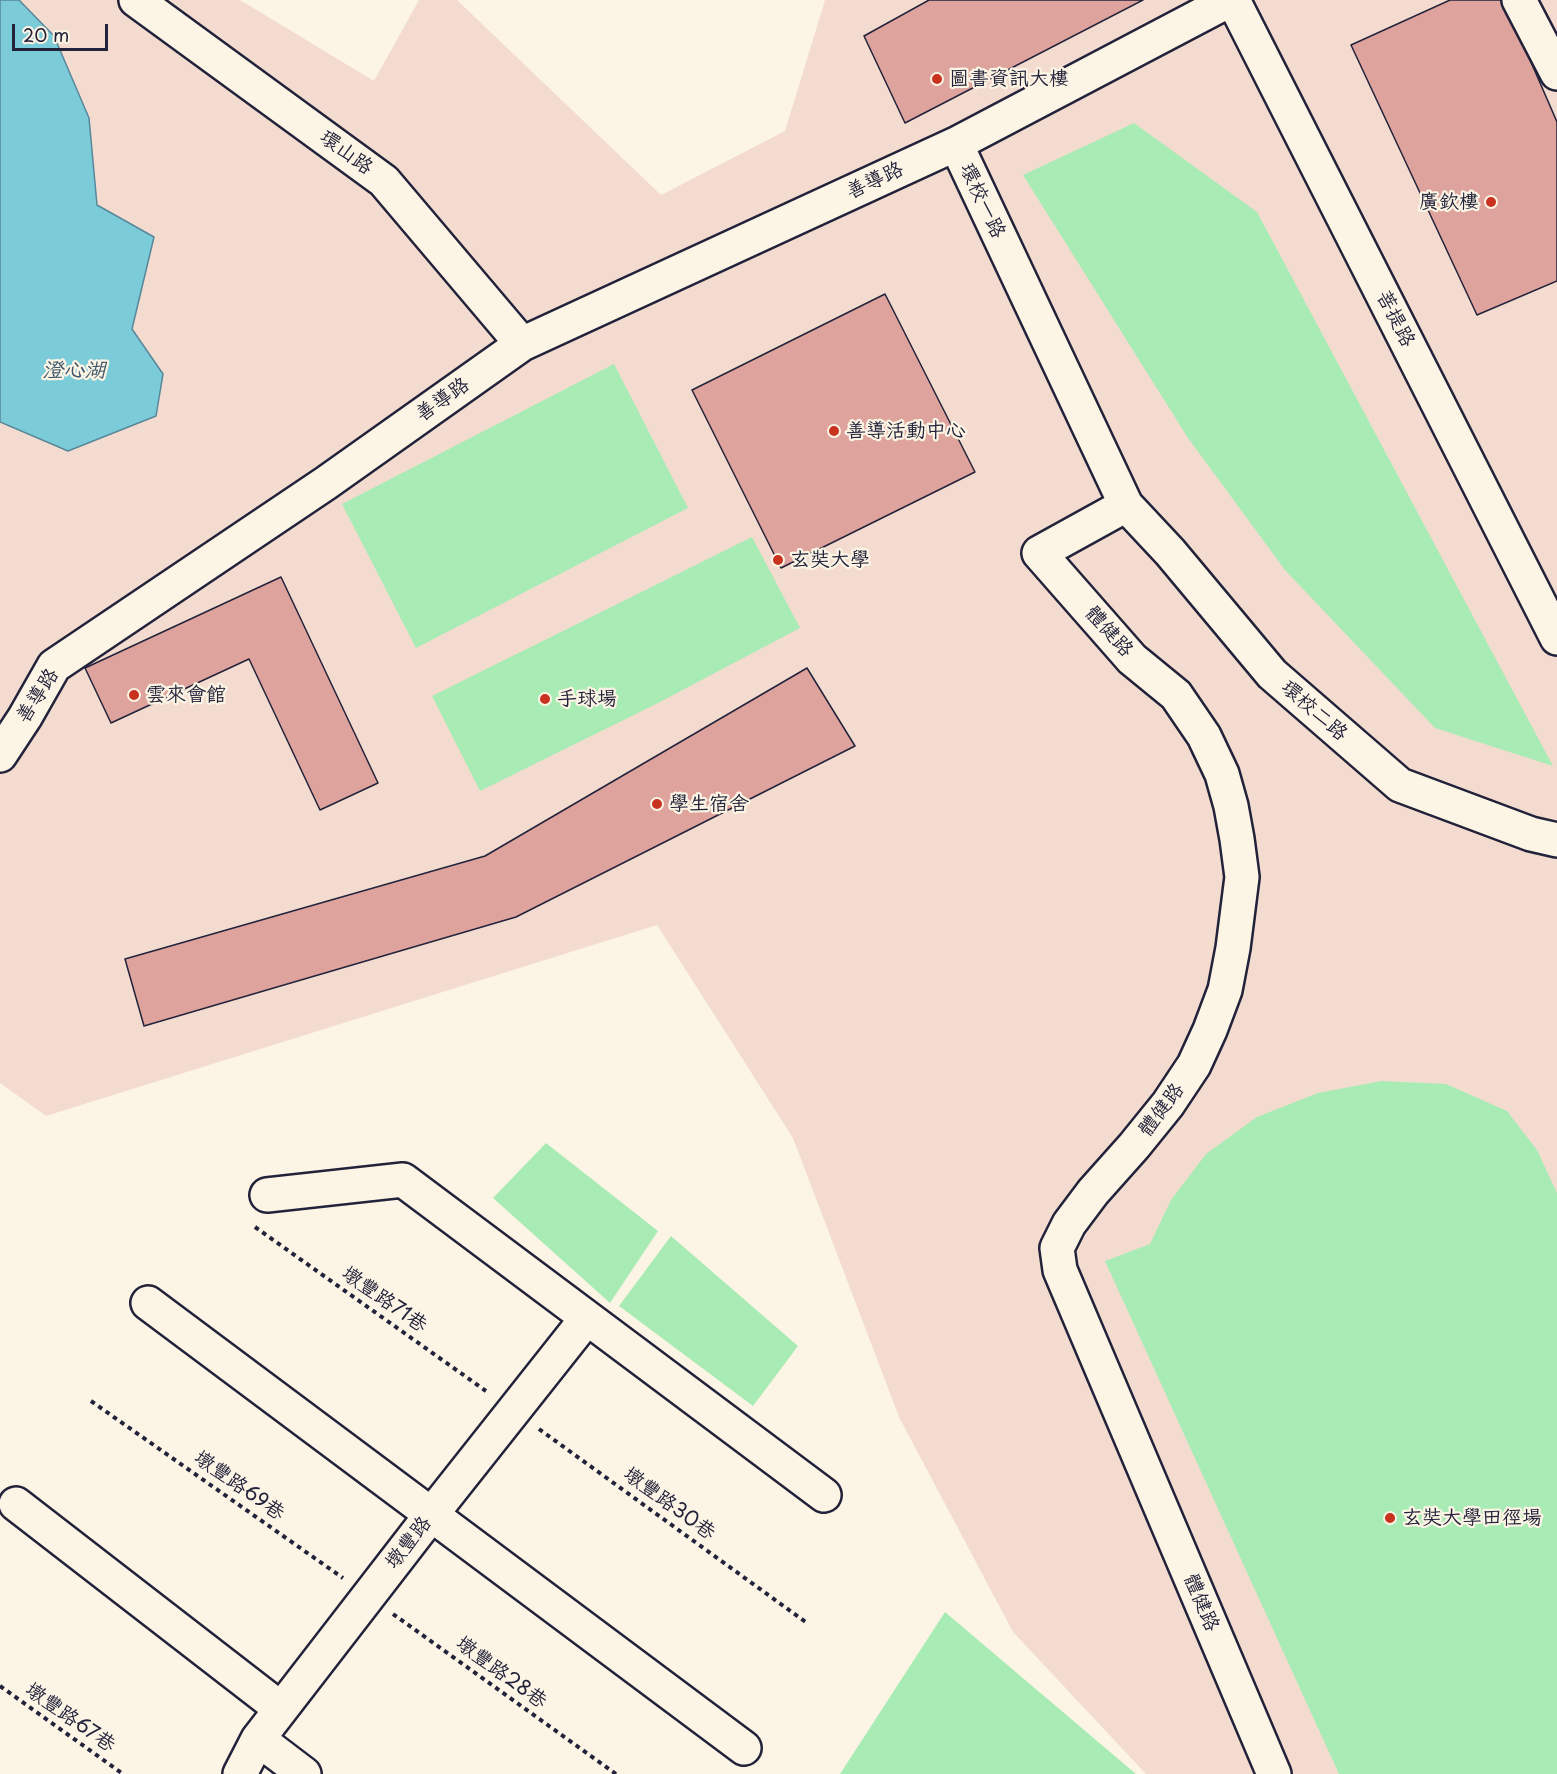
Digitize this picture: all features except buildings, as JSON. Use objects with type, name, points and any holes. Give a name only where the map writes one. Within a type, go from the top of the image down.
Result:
[{"type":"street","name":"環山路","points":[[136,0],[384,181],[522,344]]},
{"type":"street","name":"環校一路","points":[[1126,505],[956,144],[1232,0]]},
{"type":"street","name":"菩提路","points":[[1232,0],[1557,638]]},
{"type":"street","points":[[1519,0],[1557,73]]},
{"type":"street","name":"善導路","points":[[0,754],[25,717],[54,666],[335,476],[522,344],[956,144]]},
{"type":"street","name":"環校二路","points":[[1126,505],[1170,552],[1272,674],[1400,785],[1532,834],[1557,840]]},
{"type":"street","name":"體健路","points":[[1126,505],[1039,553],[1132,659],[1176,695],[1204,736],[1222,774],[1231,806],[1242,877],[1239,911],[1225,990],[1194,1065],[1168,1104],[1093,1192],[1069,1224],[1057,1248],[1060,1270],[1274,1774]]},
{"type":"street","points":[[267,1195],[403,1180],[824,1495]]},
{"type":"street","points":[[148,1303],[744,1748]]},
{"type":"street","name":"墩豐路","points":[[240,1774],[258,1739],[587,1318]]},
{"type":"street","points":[[16,1503],[281,1709]]},
{"type":"street","points":[[258,1739],[304,1774]]},
{"type":"path","name":"墩豐路71巷","points":[[247,1221],[514,1411]]},
{"type":"path","name":"墩豐路69巷","points":[[91,1401],[369,1596]]},
{"type":"path","name":"墩豐路30巷","points":[[514,1411],[807,1623]]},
{"type":"path","name":"墩豐路28巷","points":[[369,1596],[616,1774]]},
{"type":"path","name":"墩豐路67巷","points":[[0,1686],[123,1773]]},
{"type":"shaded area","name":"玄奘大學","points":[[0,0],[240,0],[374,81],[419,0],[457,0],[661,195],[785,131],[825,0],[1557,0],[1557,1774],[1146,1774],[1013,1632],[899,1417],[793,1138],[657,925],[46,1116],[0,1083]]},
{"type":"green space","points":[[1134,123],[1257,212],[1553,766],[1435,728],[1285,570],[1188,438],[1023,175]]},
{"type":"green space","points":[[614,364],[688,508],[416,648],[342,504]]},
{"type":"green space","points":[[752,537],[800,628],[658,703],[480,791],[432,696]]},
{"type":"green space","name":"玄奘大學田徑場","points":[[1381,1081],[1446,1084],[1507,1111],[1537,1150],[1557,1193],[1557,1774],[1339,1774],[1105,1261],[1150,1244],[1171,1200],[1206,1154],[1257,1117],[1318,1093]]},
{"type":"green space","points":[[546,1143],[658,1231],[610,1303],[493,1198]]},
{"type":"green space","points":[[671,1236],[798,1346],[753,1406],[619,1306]]},
{"type":"green space","points":[[945,1612],[1136,1774],[840,1774]]},
{"type":"water","name":"澄心湖","points":[[0,0],[19,0],[54,36],[89,118],[97,205],[154,237],[132,329],[163,374],[156,416],[68,451],[0,422]]},
{"type":"place","name":"圖書資訊大樓","points":[[937,79]]},
{"type":"place","name":"廣欽樓","points":[[1491,202]]},
{"type":"place","name":"善導活動中心","points":[[834,431]]},
{"type":"place","name":"玄奘大學","points":[[778,560]]},
{"type":"place","name":"雲來會館","points":[[134,695]]},
{"type":"place","name":"手球場","points":[[545,699]]},
{"type":"place","name":"學生宿舍","points":[[657,804]]},
{"type":"place","name":"玄奘大學田徑場","points":[[1390,1518]]}]
